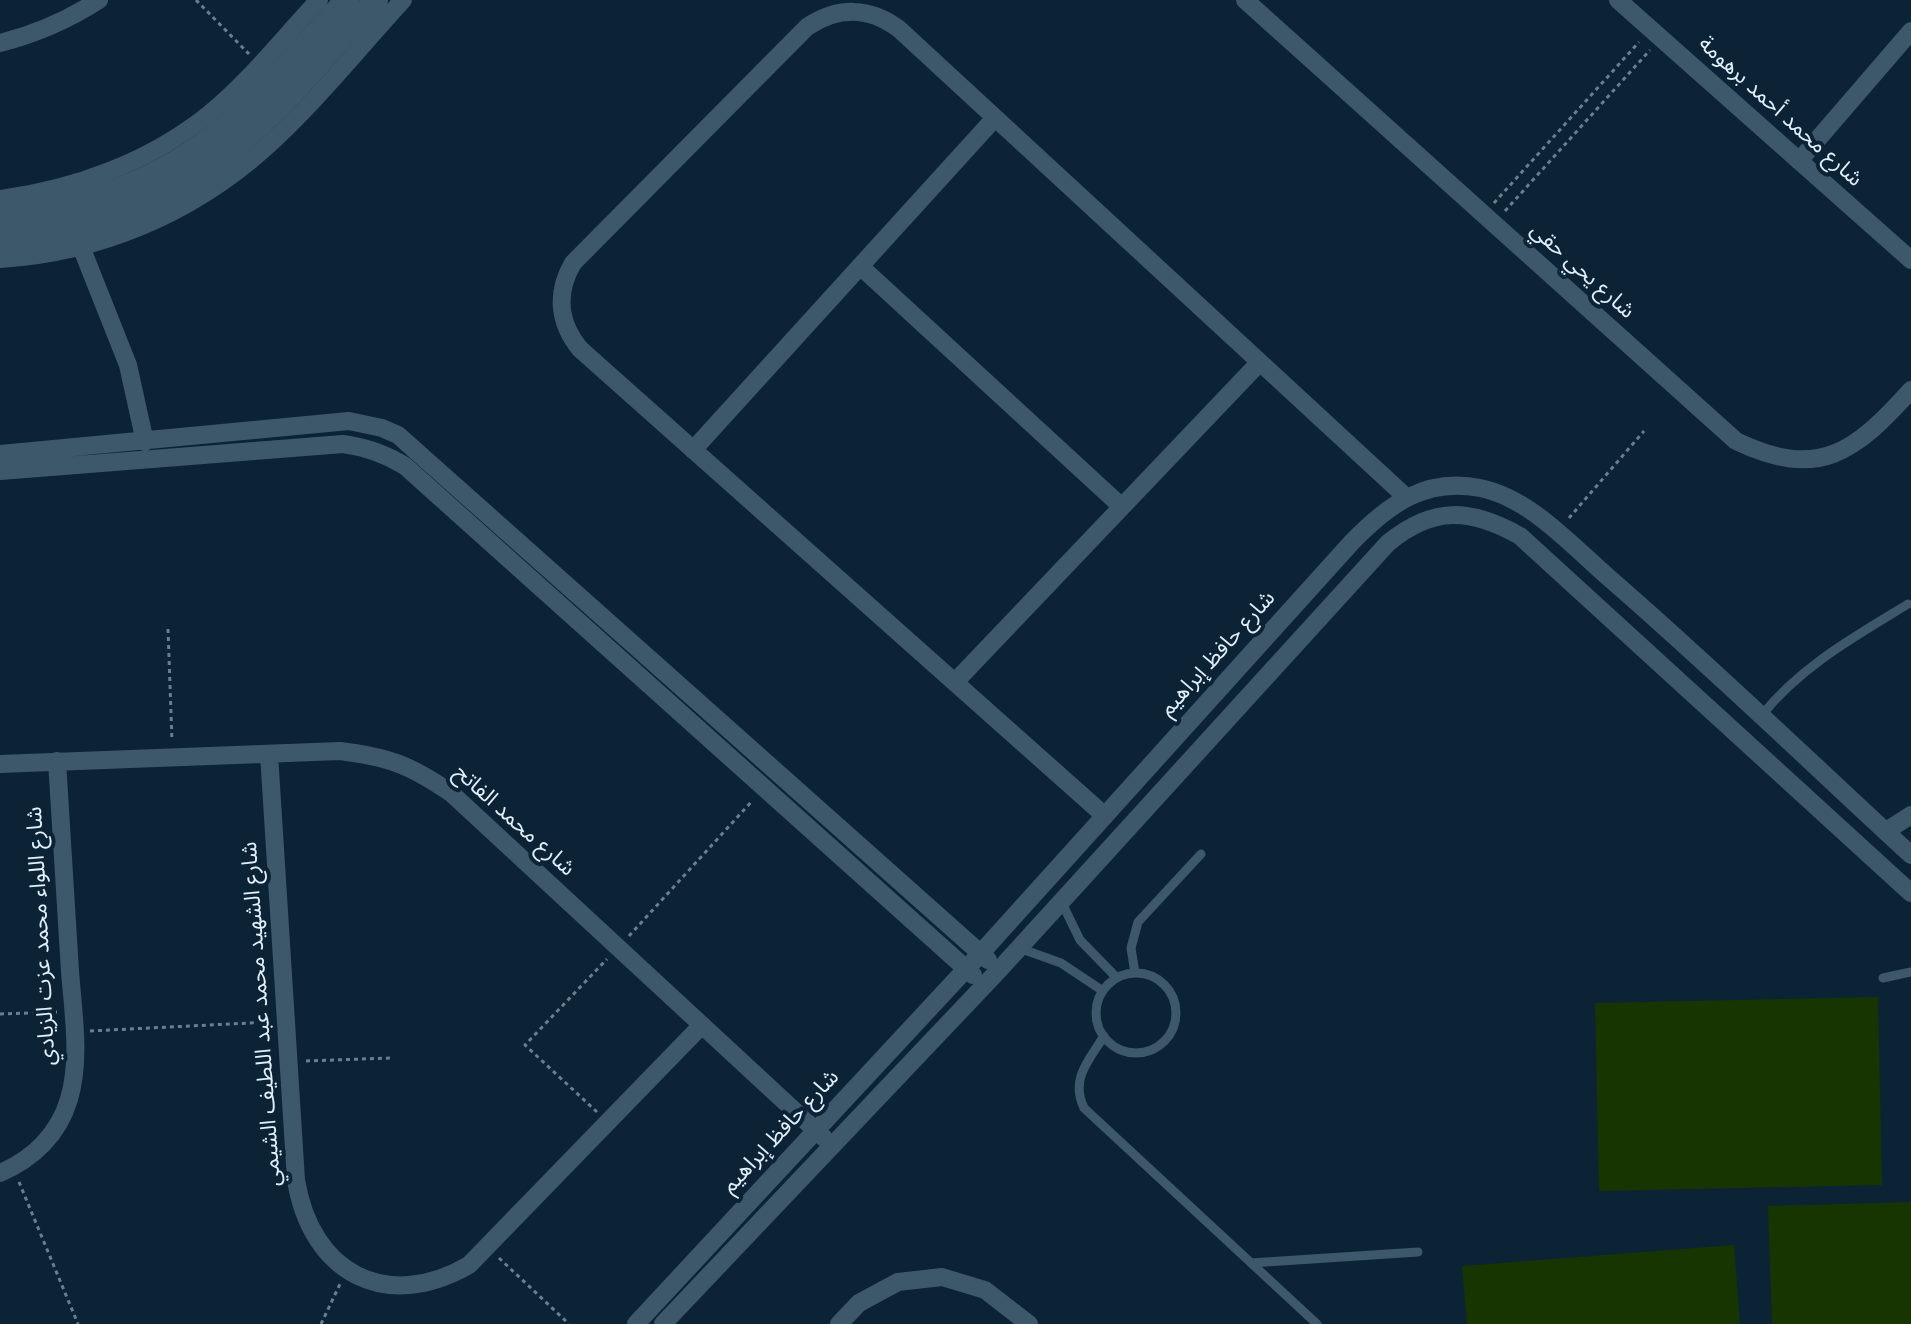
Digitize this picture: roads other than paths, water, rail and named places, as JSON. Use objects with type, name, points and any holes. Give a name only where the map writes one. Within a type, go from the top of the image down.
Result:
[{"type":"street","points":[[0,43],[45,29],[99,0]]},
{"type":"street","points":[[0,199],[62,186],[126,164],[160,148],[210,113],[319,0]]},
{"type":"street","points":[[0,218],[32,215],[99,197],[163,169],[193,151],[249,105],[347,0]]},
{"type":"street","points":[[295,103],[376,0]]},
{"type":"street","points":[[0,259],[78,239],[206,169],[262,122],[295,103],[403,0]]},
{"type":"street","name":"شارع يحي حقي","points":[[1245,0],[1736,441],[1764,455],[1794,460],[1824,457],[1852,446],[1876,428],[1911,390]]},
{"type":"street","name":"شارع محمد أحمد برهومة","points":[[1618,0],[1911,260]]},
{"type":"street","points":[[1105,816],[572,340],[561,307],[563,284],[573,263],[807,27],[829,15],[866,12],[889,22],[1406,497]]},
{"type":"street","points":[[1799,161],[1911,31]]},
{"type":"street","points":[[693,450],[994,119]]},
{"type":"street","points":[[0,242],[78,239]]},
{"type":"street","points":[[78,239],[128,365],[145,442]]},
{"type":"street","points":[[860,266],[1122,507]]},
{"type":"street","points":[[955,682],[1259,363]]},
{"type":"street","points":[[0,471],[207,445],[349,421],[366,423],[398,435],[999,970]]},
{"type":"street","points":[[0,454],[145,442],[343,444],[386,454],[417,476],[985,985]]},
{"type":"street","points":[[417,476],[431,462]]},
{"type":"street","name":"شارع حافظ إبراهيم","points":[[636,1324],[967,969],[1373,521],[1391,506],[1422,491],[1451,486],[1481,488],[1533,514],[1643,607],[1909,851]]},
{"type":"street","name":"شارع حافظ إبراهيم","points":[[669,1318],[999,970],[1388,543],[1408,527],[1432,517],[1455,514],[1478,517],[1520,536],[1911,893]]},
{"type":"street","points":[[1624,630],[1643,607]]},
{"type":"street","points":[[1252,653],[1270,672]]},
{"type":"street","name":"شارع محمد الفاتح","points":[[0,764],[340,751],[380,756],[418,770],[451,793],[832,1146]]},
{"type":"street","name":"شارع الشهيد محمد عبد اللطيف الشيمي","points":[[269,754],[300,1207],[310,1231],[326,1253],[347,1270],[370,1281],[396,1286],[422,1285],[447,1278],[469,1265],[702,1025]]},
{"type":"street","name":"شارع اللواء محمد عزت الزيادي","points":[[7,1170],[32,1155],[48,1140],[65,1111],[74,1079],[73,1012],[57,761]]},
{"type":"street","points":[[1886,831],[1911,815]]},
{"type":"street","points":[[839,1324],[859,1303],[898,1282],[942,1277],[985,1290],[1029,1324]]},
{"type":"street","points":[[660,1297],[669,1318],[689,1324]]},
{"type":"lane","points":[[1761,716],[1777,695],[1816,662],[1908,604]]},
{"type":"lane","points":[[1135,973],[1131,948],[1138,922],[1201,854]]},
{"type":"lane","points":[[1061,901],[1080,940],[1117,978]]},
{"type":"lane","points":[[1019,948],[1061,963],[1103,991]]},
{"type":"lane","points":[[1883,978],[1911,972]]},
{"type":"lane","points":[[1135,973],[1153,977],[1168,989],[1176,1006],[1174,1026],[1164,1042],[1147,1051],[1128,1052],[1119,1049],[1104,1036],[1097,1009],[1103,991],[1117,978],[1135,973]]},
{"type":"lane","points":[[1104,1036],[1081,1072],[1078,1092],[1084,1108],[1317,1324]]},
{"type":"lane","points":[[1251,1263],[1418,1252]]}]
